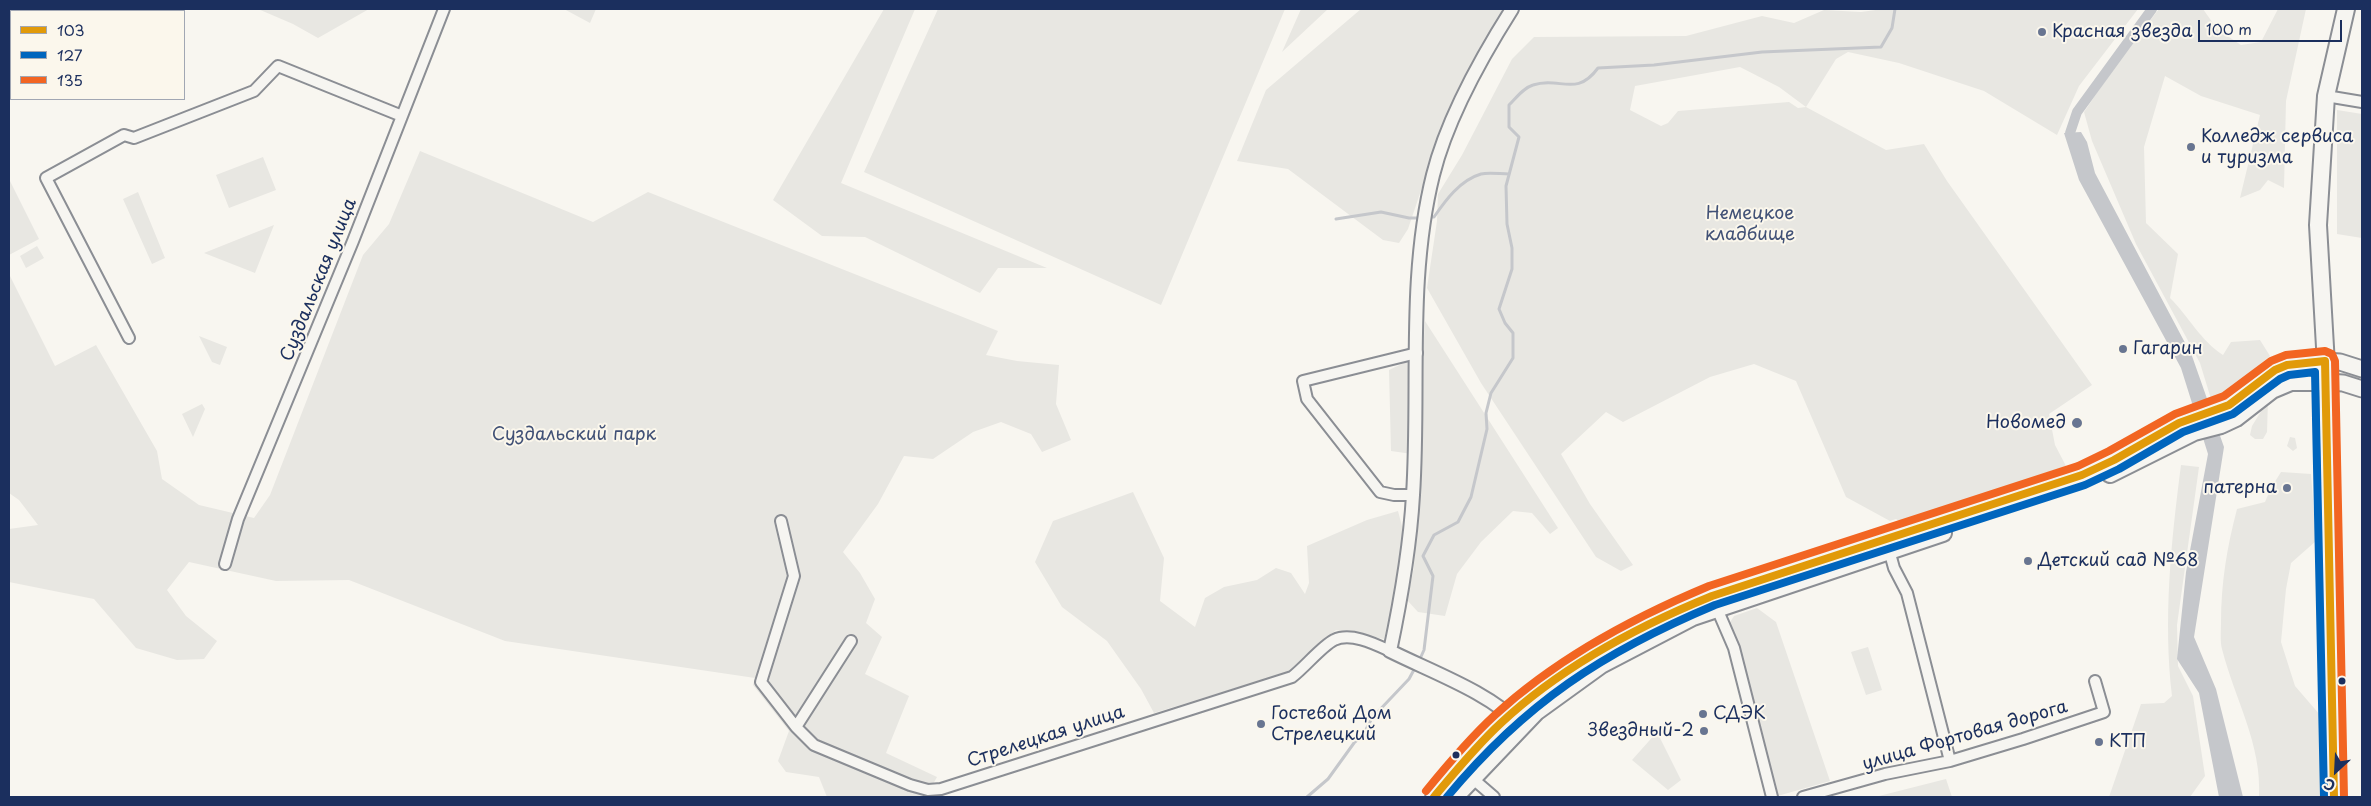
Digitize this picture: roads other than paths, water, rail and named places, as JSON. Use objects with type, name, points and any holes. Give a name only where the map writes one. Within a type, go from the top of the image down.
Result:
[{"type":"main road","points":[[2334,797],[2326,382],[2318,225],[2326,96],[2346,9]]},
{"type":"main road","points":[[2219,418],[2267,374],[2287,365],[2325,361],[2340,362],[2362,369]]},
{"type":"main road","points":[[1434,797],[1464,761],[1516,720],[1536,712],[1601,665],[1676,625],[1714,602],[2052,486],[2192,425],[2248,410],[2272,390],[2290,382],[2343,383],[2362,389]]},
{"type":"main road","points":[[1714,602],[1889,550],[2076,489],[2118,470],[2192,425]]},
{"type":"main road","points":[[1455,797],[1472,778],[1516,720]]},
{"type":"street","name":"Суздальская улица","points":[[225,564],[238,519],[346,259],[444,9]]},
{"type":"street","points":[[1390,651],[1406,564],[1413,495],[1418,275],[1426,209],[1439,157],[1456,114],[1512,9]]},
{"type":"street","points":[[129,338],[46,178],[124,135],[134,138],[254,91],[278,66],[402,116]]},
{"type":"street","points":[[2326,96],[2362,102]]},
{"type":"street","points":[[1413,495],[1394,495],[1380,492],[1307,399],[1303,381],[1416,354]]},
{"type":"street","name":"Стрелецкая улица","points":[[781,521],[794,576],[761,682],[796,728],[814,745],[910,785],[928,790],[940,789],[1292,676],[1305,668],[1332,641],[1343,638],[1375,644],[1390,651],[1489,699],[1516,720]]},
{"type":"street","points":[[1889,550],[1894,568],[1907,593],[1950,761]]},
{"type":"street","points":[[1714,602],[1734,648],[1772,797]]},
{"type":"street","points":[[796,728],[851,641]]},
{"type":"street","name":"улица Фортовая дорога","points":[[1803,797],[1884,774],[1950,761],[2104,712],[2095,681]]},
{"type":"street","points":[[1472,778],[1494,797]]},
{"type":"waterway","points":[[1419,661],[1424,650],[1433,576],[1423,556],[1434,535],[1458,522],[1471,497],[1487,429],[1486,413],[1491,393],[1513,358],[1513,333],[1505,323],[1499,309],[1512,269],[1512,248],[1507,224],[1506,186],[1519,137],[1509,127],[1509,105],[1529,86],[1543,83],[1575,84],[1590,77],[1598,68],[1654,65],[1762,52],[1881,47],[1892,28],[1895,9]]},
{"type":"waterway","points":[[2070,133],[2077,112],[2152,9]]},
{"type":"waterway","points":[[1428,217],[1434,217],[1454,192],[1473,177],[1484,173],[1509,174]]},
{"type":"waterway","points":[[1336,219],[1381,212],[1409,218],[1422,218]]},
{"type":"waterway","points":[[1307,797],[1328,779],[1354,743],[1363,735],[1372,718],[1409,679],[1416,666]]},
{"type":"place","name":"Красная звезда","points":[[2042,32]]},
{"type":"place","name":"Колледж сервиса и туризма","points":[[2191,147]]},
{"type":"place","name":"Гагарин","points":[[2123,349]]},
{"type":"place","name":"Новомед","points":[[2077,423]]},
{"type":"place","name":"патерна","points":[[2287,488]]},
{"type":"place","name":"Детский сад №68","points":[[2028,561]]},
{"type":"place","name":"СДЭК","points":[[1703,714]]},
{"type":"place","name":"Гостевой Дом Стрелецкий","points":[[1261,724]]},
{"type":"place","name":"Звездный-2","points":[[1704,731]]},
{"type":"place","name":"КТП","points":[[2099,742]]},
{"type":"park label","name":"Немецкое кладбище","points":[[1750,224]]},
{"type":"park label","name":"Суздальский парк","points":[[574,435]]}]
